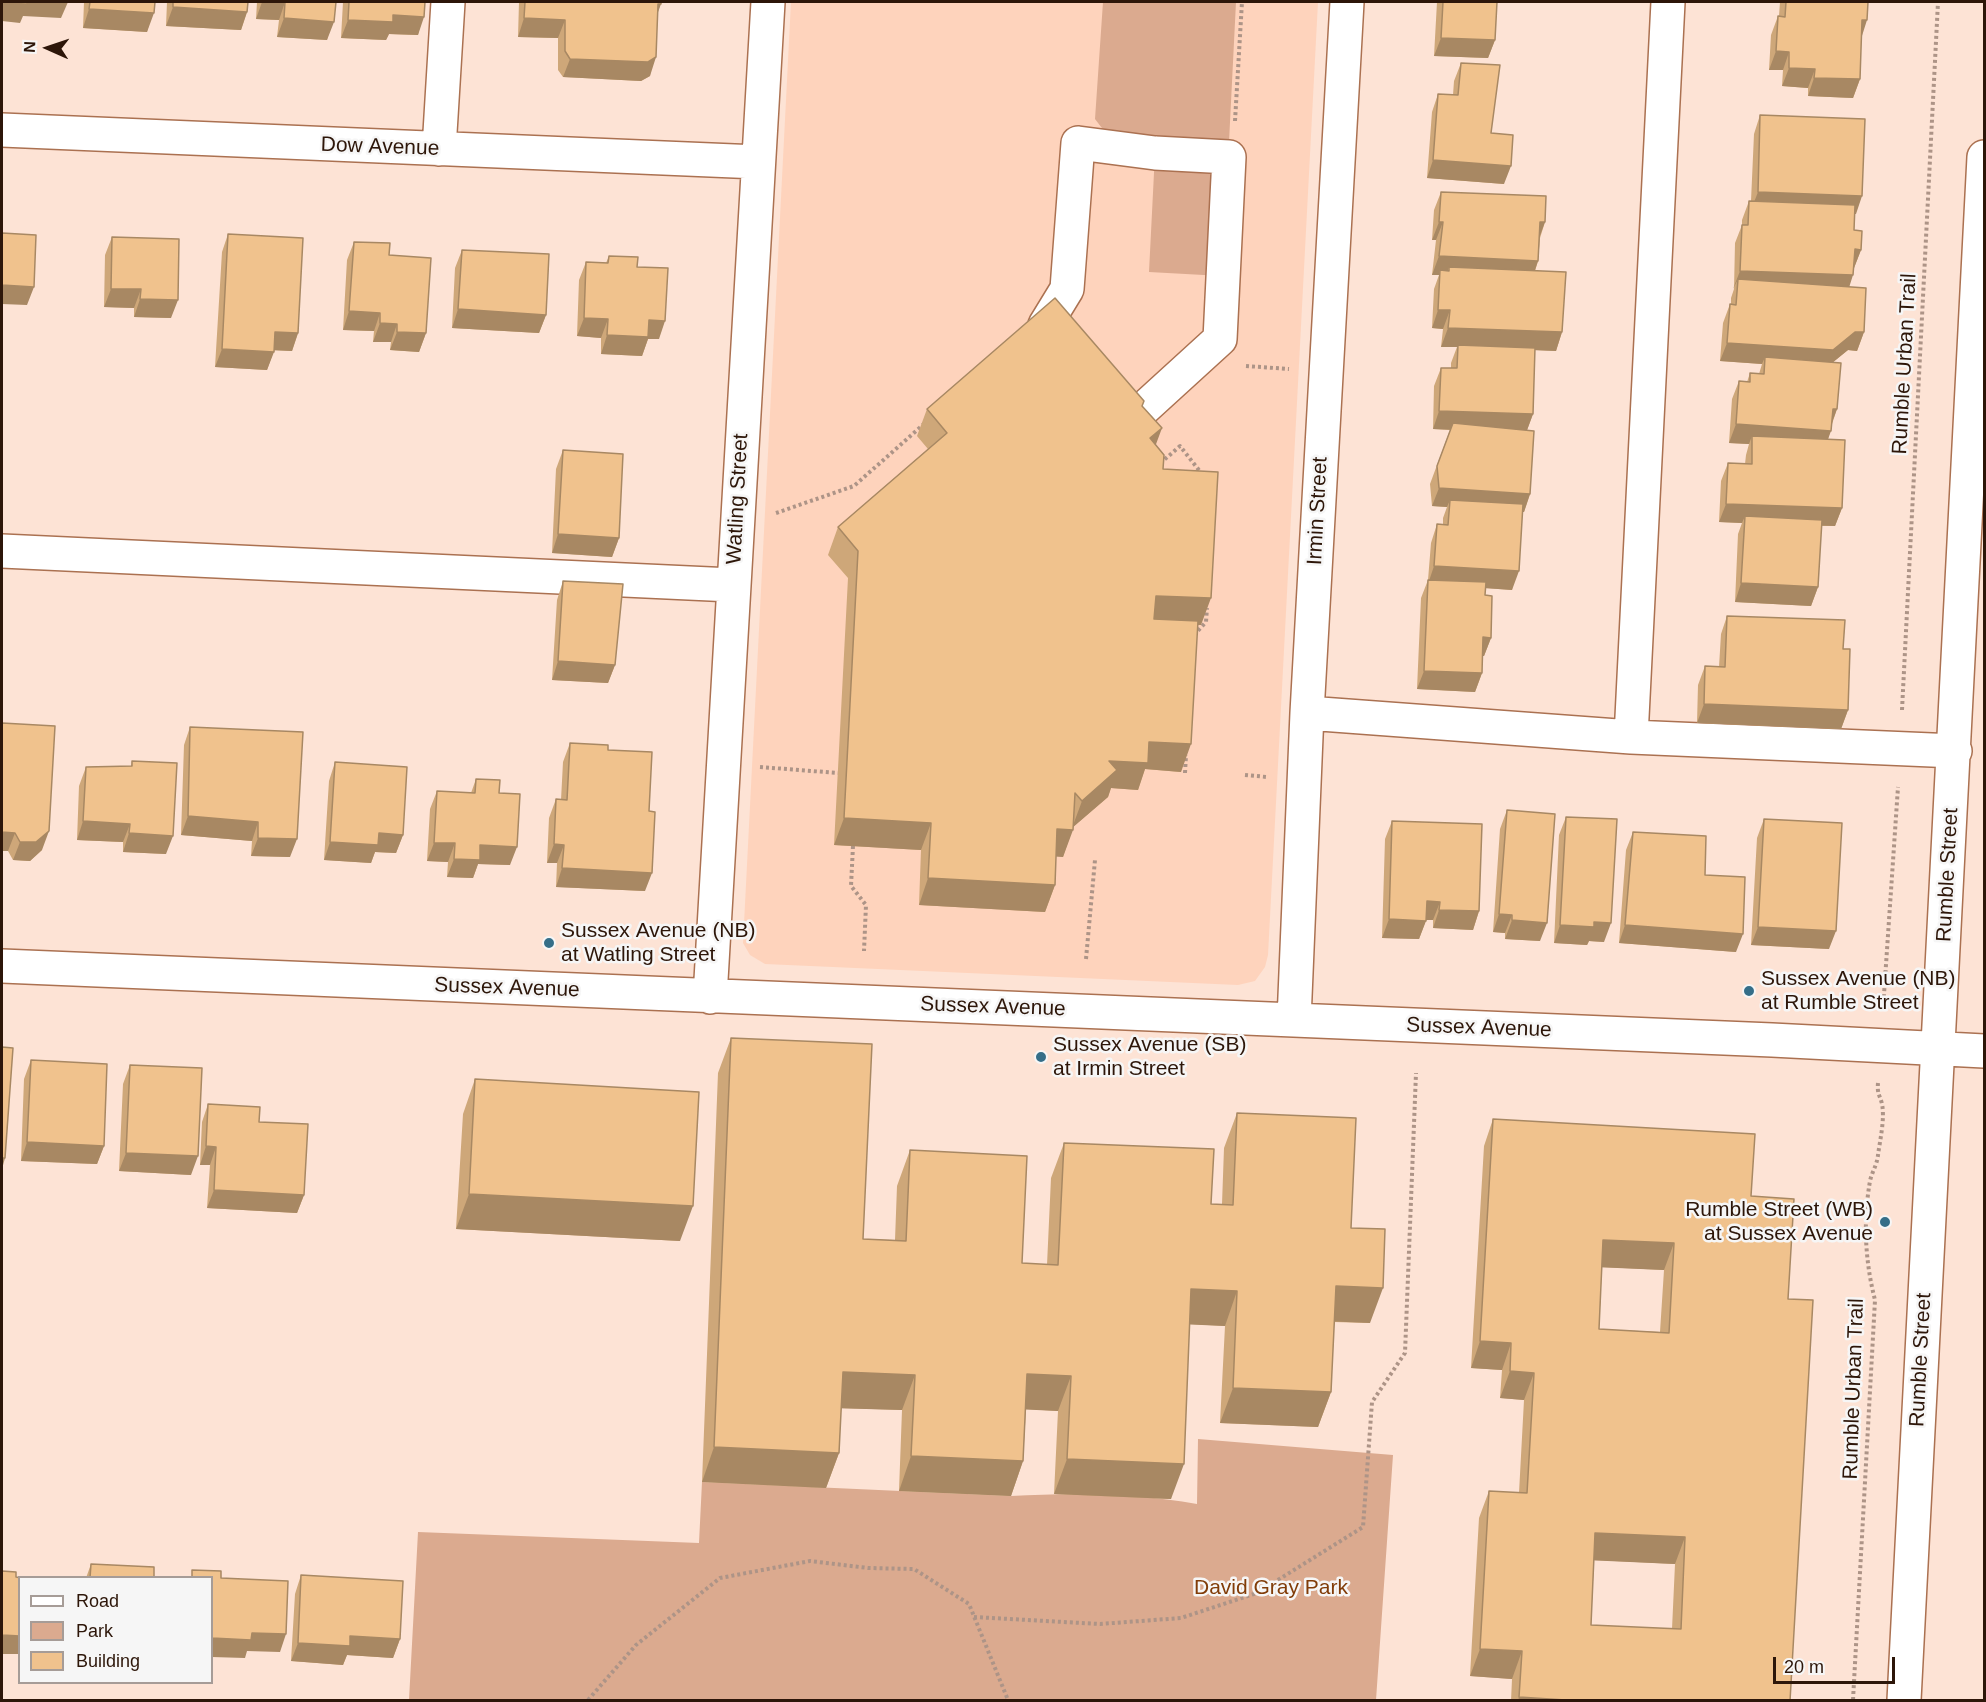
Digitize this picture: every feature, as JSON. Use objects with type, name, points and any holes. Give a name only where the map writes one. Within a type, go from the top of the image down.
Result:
[{"type":"street","points":[[440,149],[448,2]]},
{"type":"street","name":"Watling Street","points":[[710,997],[732,585],[768,2]]},
{"type":"street","name":"Irmin Street","points":[[1294,1020],[1307,713],[1347,2]]},
{"type":"street","points":[[1631,737],[1668,2]]},
{"type":"street","name":"Dow Avenue","points":[[2,130],[758,162]]},
{"type":"street","points":[[1078,143],[1155,153],[1229,157],[1220,339],[1129,422],[1045,325],[1066,289],[1078,143]]},
{"type":"street","name":"Rumble Street","points":[[1904,1701],[1984,157]]},
{"type":"street","points":[[2,551],[732,585]]},
{"type":"street","points":[[1307,713],[1631,737],[1955,751]]},
{"type":"street","name":"Sussex Avenue","points":[[2,966],[1773,1040],[1984,1051]]},
{"type":"path","name":"Rumble Urban Trail","points":[[1902,720],[1938,2]]},
{"type":"path","points":[[1261,368],[1294,369]]},
{"type":"path","points":[[772,515],[854,486],[933,417]]},
{"type":"path","points":[[1159,453],[1164,460],[1180,446],[1203,476]]},
{"type":"path","points":[[1192,647],[1193,636],[1206,622],[1207,599]]},
{"type":"path","points":[[1185,773],[1186,750]]},
{"type":"path","points":[[759,767],[838,773]]},
{"type":"path","points":[[1245,775],[1277,777]]},
{"type":"path","points":[[1883,1011],[1887,980],[1898,783]]},
{"type":"path","points":[[853,846],[851,886],[867,905],[864,951]]},
{"type":"path","points":[[1086,959],[1095,860]]},
{"type":"path","points":[[974,1617],[1100,1624],[1181,1618],[1257,1593],[1363,1527],[1372,1402],[1405,1353],[1416,1073]]},
{"type":"path","name":"Rumble Urban Trail","points":[[1852,1701],[1875,1300],[1867,1268],[1865,1246],[1870,1178],[1878,1165],[1882,1104],[1877,1096],[1878,1084]]},
{"type":"path","points":[[588,1701],[636,1646],[720,1578],[810,1561],[868,1568],[914,1569],[969,1604],[1008,1701]]},
{"type":"shaded area","points":[[791,2],[1318,2],[1268,955],[1265,967],[1255,981],[1238,985],[765,964],[750,955],[743,943]]},
{"type":"green space","points":[[1103,2],[1236,2],[1229,142],[1108,136],[1095,119]]},
{"type":"green space","points":[[1155,153],[1229,157],[1222,276],[1149,272]]},
{"type":"green space","name":"David Gray Park","points":[[1198,1439],[1393,1455],[1376,1700],[409,1700],[418,1532],[699,1543],[702,1482],[1011,1496],[1104,1495],[1197,1504]]},
{"type":"building","points":[[27,2],[27,4],[2,3]]},
{"type":"building","points":[[90,2],[155,2],[154,13],[89,9]]},
{"type":"building","points":[[173,2],[248,2],[247,12],[173,7]]},
{"type":"building","points":[[285,2],[336,2],[334,22],[284,18]]},
{"type":"building","points":[[349,2],[425,2],[424,17],[393,15],[393,22],[348,20]]},
{"type":"building","points":[[525,2],[661,2],[658,4],[656,57],[648,62],[570,59],[565,51],[565,20],[524,18]]},
{"type":"building","points":[[1443,2],[1497,2],[1495,40],[1441,38]]},
{"type":"building","points":[[1786,2],[1868,2],[1867,20],[1862,20],[1860,79],[1814,78],[1815,69],[1789,68],[1789,52],[1776,51],[1778,16],[1785,17]]},
{"type":"building","points":[[1461,63],[1500,65],[1491,133],[1513,135],[1511,166],[1433,160],[1438,94],[1458,95]]},
{"type":"building","points":[[1760,115],[1865,119],[1862,196],[1758,192]]},
{"type":"building","points":[[1441,192],[1546,196],[1545,222],[1540,222],[1538,261],[1439,256],[1443,222],[1439,222]]},
{"type":"building","points":[[1749,201],[1855,205],[1854,230],[1862,231],[1861,250],[1855,249],[1853,275],[1740,271],[1742,225],[1748,225]]},
{"type":"building","points":[[2,233],[36,235],[34,287],[2,285]]},
{"type":"building","points":[[228,234],[303,238],[298,333],[275,332],[274,352],[222,349]]},
{"type":"building","points":[[112,237],[179,239],[178,300],[140,299],[141,289],[111,289]]},
{"type":"building","points":[[354,242],[390,243],[389,255],[431,258],[426,333],[397,332],[397,324],[380,323],[380,313],[349,311]]},
{"type":"building","points":[[462,250],[549,254],[546,315],[458,309]]},
{"type":"building","points":[[609,256],[638,257],[637,267],[668,268],[665,321],[649,320],[648,337],[607,335],[608,319],[584,318],[586,262],[608,263]]},
{"type":"building","points":[[1449,267],[1566,272],[1562,332],[1448,328],[1450,310],[1438,310],[1440,270],[1449,271]]},
{"type":"building","points":[[1738,279],[1866,288],[1864,332],[1855,332],[1833,350],[1727,343],[1730,304],[1736,305]]},
{"type":"building","points":[[1055,298],[1144,401],[1142,406],[1162,428],[1150,438],[1164,455],[1163,469],[1218,472],[1211,598],[1156,596],[1154,619],[1198,621],[1191,744],[1149,742],[1148,763],[1109,761],[1117,770],[1082,801],[1075,793],[1073,830],[1057,829],[1055,885],[928,878],[931,823],[844,818],[858,551],[838,527],[947,433],[927,409]]},
{"type":"building","points":[[1458,345],[1535,348],[1533,414],[1439,411],[1441,368],[1457,368]]},
{"type":"building","points":[[1765,357],[1841,363],[1837,409],[1833,409],[1831,431],[1736,424],[1739,381],[1750,382],[1750,373],[1764,374]]},
{"type":"building","points":[[1453,423],[1534,431],[1530,494],[1439,488],[1437,466]]},
{"type":"building","points":[[1752,436],[1845,440],[1842,508],[1726,504],[1728,463],[1752,464]]},
{"type":"building","points":[[563,450],[623,454],[619,538],[558,534]]},
{"type":"building","points":[[1450,500],[1523,504],[1519,571],[1434,566],[1437,524],[1448,525]]},
{"type":"building","points":[[1745,516],[1822,520],[1818,587],[1741,583]]},
{"type":"building","points":[[1428,580],[1486,582],[1485,595],[1492,596],[1491,638],[1483,637],[1482,673],[1424,671]]},
{"type":"building","points":[[563,581],[623,584],[615,665],[558,661]]},
{"type":"building","points":[[1727,616],[1845,620],[1843,649],[1850,649],[1848,710],[1704,704],[1705,666],[1725,667]]},
{"type":"building","points":[[2,723],[55,726],[49,831],[36,842],[20,842],[15,833],[2,832]]},
{"type":"building","points":[[190,727],[303,732],[297,839],[258,838],[258,822],[188,816]]},
{"type":"building","points":[[570,743],[608,745],[608,750],[652,752],[649,811],[655,812],[652,873],[562,868],[564,845],[554,844],[556,799],[567,800]]},
{"type":"building","points":[[132,761],[177,763],[173,836],[129,833],[130,824],[83,821],[86,767],[132,766]]},
{"type":"building","points":[[335,762],[407,767],[403,835],[379,833],[378,845],[330,842]]},
{"type":"building","points":[[476,779],[500,780],[499,793],[520,794],[517,847],[480,845],[480,860],[454,859],[455,843],[434,843],[437,791],[475,793]]},
{"type":"building","points":[[1507,810],[1555,814],[1547,923],[1512,920],[1512,915],[1499,914]]},
{"type":"building","points":[[1566,817],[1617,819],[1611,923],[1594,922],[1594,927],[1560,925]]},
{"type":"building","points":[[1764,819],[1842,823],[1836,931],[1758,927]]},
{"type":"building","points":[[1392,821],[1482,824],[1479,911],[1439,910],[1440,902],[1427,901],[1426,921],[1389,919]]},
{"type":"building","points":[[1633,832],[1706,836],[1705,875],[1745,877],[1743,934],[1625,925]]},
{"type":"building","points":[[731,1038],[872,1044],[863,1239],[906,1241],[910,1150],[1027,1156],[1022,1263],[1058,1265],[1064,1143],[1214,1149],[1211,1204],[1233,1205],[1237,1113],[1356,1118],[1351,1228],[1385,1229],[1383,1288],[1336,1286],[1331,1392],[1233,1388],[1237,1291],[1191,1289],[1184,1464],[1067,1459],[1071,1376],[1027,1374],[1023,1461],[911,1456],[915,1375],[843,1372],[839,1453],[714,1447]]},
{"type":"building","points":[[2,1047],[13,1048],[5,1158],[2,1158]]},
{"type":"building","points":[[31,1060],[107,1064],[104,1146],[27,1142]]},
{"type":"building","points":[[130,1065],[202,1068],[198,1156],[126,1153]]},
{"type":"building","points":[[475,1079],[699,1092],[693,1206],[469,1194]]},
{"type":"building","points":[[208,1104],[260,1107],[259,1122],[308,1124],[304,1195],[214,1190],[216,1147],[206,1146]]},
{"type":"building","points":[[1493,1119],[1755,1134],[1751,1196],[1794,1199],[1788,1299],[1813,1300],[1790,1701],[1581,1701],[1519,1697],[1522,1651],[1480,1649],[1489,1491],[1527,1493],[1534,1373],[1510,1371],[1511,1343],[1480,1341]],"holes":[[[1603,1240],[1674,1243],[1669,1333],[1599,1329]],[[1595,1533],[1685,1537],[1681,1629],[1591,1625]]]},
{"type":"building","points":[[91,1564],[154,1567],[154,1576],[90,1576]]},
{"type":"building","points":[[192,1570],[221,1571],[221,1578],[288,1581],[286,1634],[252,1633],[251,1640],[213,1638],[213,1576],[192,1576]]},
{"type":"building","points":[[2,1571],[16,1572],[18,1577],[18,1636],[2,1635]]},
{"type":"building","points":[[301,1575],[403,1581],[400,1639],[350,1636],[350,1646],[298,1643]]},
{"type":"place","name":"Sussex Avenue (NB) at Watling Street","points":[[549,943]]},
{"type":"place","name":"Sussex Avenue (NB) at Rumble Street","points":[[1749,991]]},
{"type":"place","name":"Sussex Avenue (SB) at Irmin Street","points":[[1041,1057]]},
{"type":"place","name":"Rumble Street (WB) at Sussex Avenue","points":[[1885,1222]]}]
